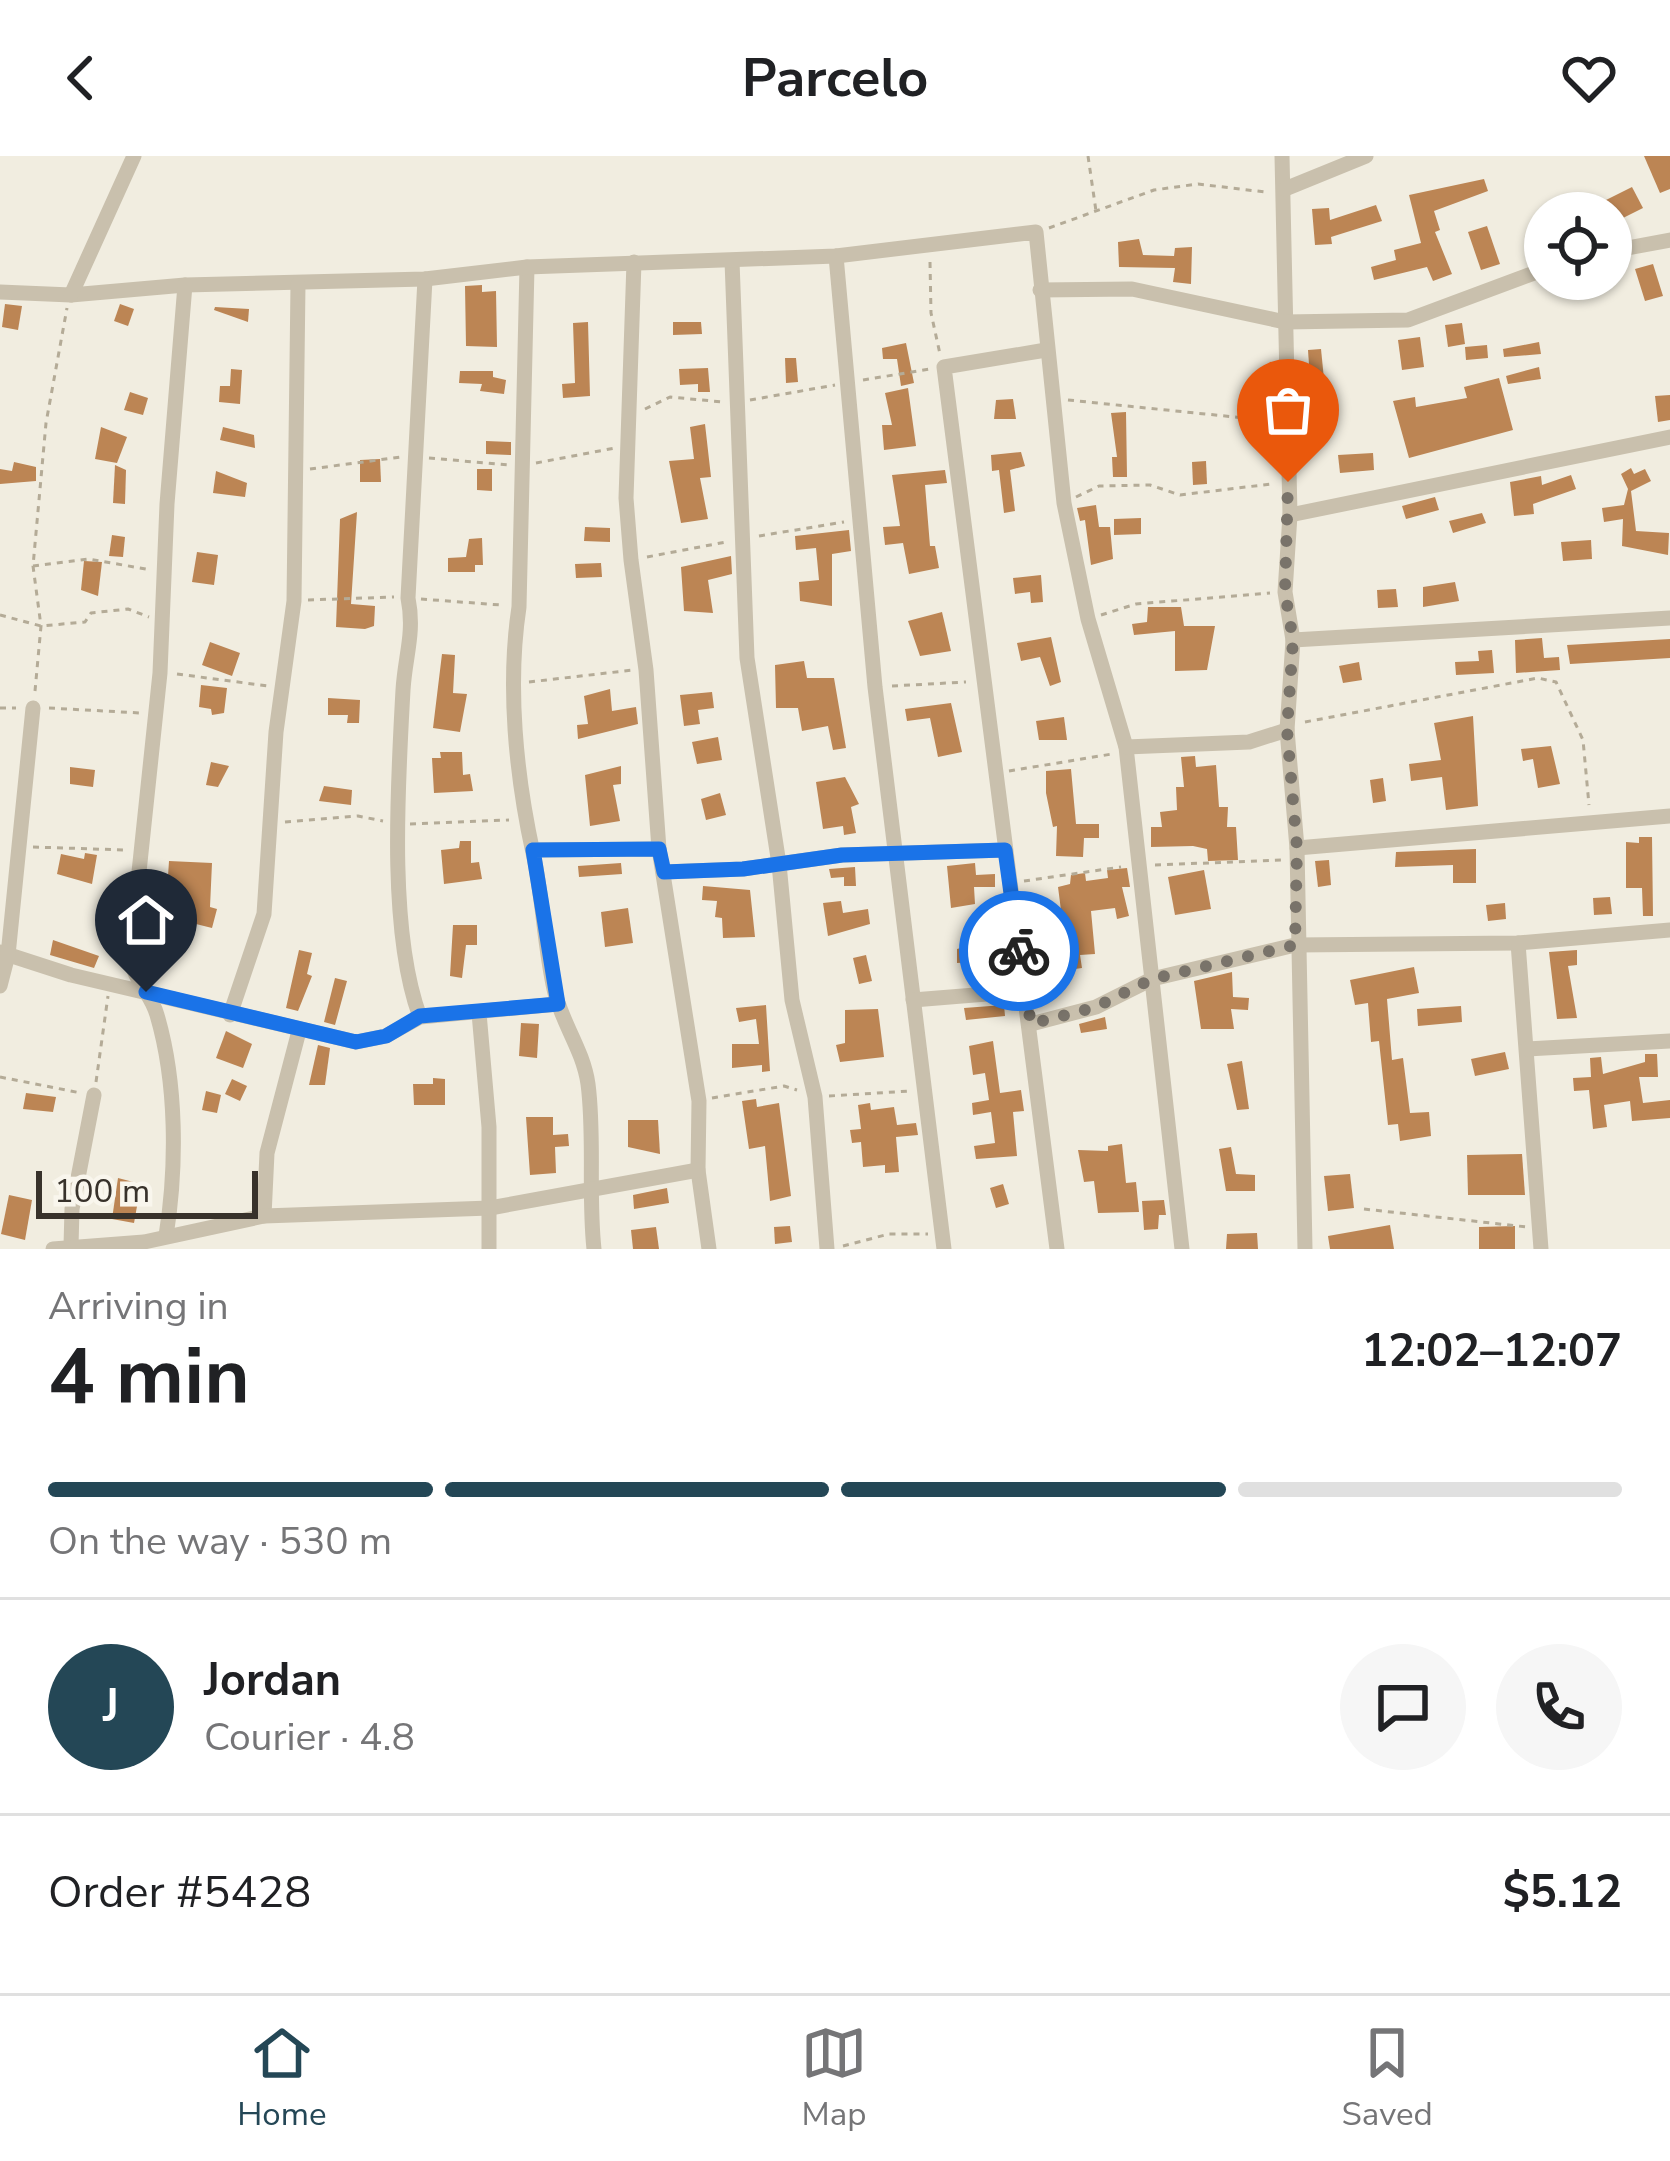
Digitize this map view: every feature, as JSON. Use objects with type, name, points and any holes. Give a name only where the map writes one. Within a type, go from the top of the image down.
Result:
[{"type":"street","points":[[70,295],[134,156]]},
{"type":"street","points":[[1282,156],[1290,515],[1285,592],[1293,640],[1287,730],[1297,848],[1295,945],[1305,1249]]},
{"type":"street","points":[[1285,189],[1366,156]]},
{"type":"street","points":[[0,292],[70,295],[185,285],[424,279],[527,267],[836,256],[1036,232],[1064,503],[1088,619],[1126,747],[1182,1249]]},
{"type":"street","points":[[1632,247],[1670,240]]},
{"type":"street","points":[[836,256],[875,687],[943,1241]]},
{"type":"street","points":[[732,261],[741,402],[747,658],[779,864],[792,1000],[815,1097],[831,1249]]},
{"type":"street","points":[[634,262],[631,560],[646,670],[659,849],[699,1101],[698,1170],[710,1249]]},
{"type":"street","points":[[527,267],[519,607],[512,655],[522,819],[533,850],[558,1004],[576,1038],[588,1086],[587,1190],[594,1249]]},
{"type":"street","points":[[1040,290],[1132,290],[1285,322],[1408,320],[1524,277]]},
{"type":"street","points":[[420,1016],[409,986],[400,918],[403,686],[413,640],[408,598],[424,279]]},
{"type":"street","points":[[230,1015],[263,914],[294,601],[298,284]]},
{"type":"street","points":[[166,1236],[177,1168],[157,1012],[136,983],[130,957],[160,673],[185,285]]},
{"type":"street","points":[[1046,350],[944,367],[1031,1024],[1042,1165],[1057,1249]]},
{"type":"street","points":[[1290,515],[1670,437]]},
{"type":"street","points":[[1293,640],[1670,618]]},
{"type":"street","points":[[0,986],[33,708]]},
{"type":"street","points":[[1126,747],[1249,742],[1287,730]]},
{"type":"street","points":[[1297,848],[1591,819],[1670,816]]},
{"type":"street","points":[[533,850],[659,849]]},
{"type":"street","points":[[664,872],[842,855],[1005,850]]},
{"type":"street","points":[[1031,1024],[1096,1007],[1152,979],[1295,945],[1519,943],[1670,930]]},
{"type":"street","points":[[1519,943],[1541,1249]]},
{"type":"street","points":[[4,953],[230,1015],[371,1042],[420,1016],[558,1004]]},
{"type":"street","points":[[913,1000],[1025,992]]},
{"type":"street","points":[[479,1013],[489,1249]]},
{"type":"street","points":[[264,1216],[267,1153],[298,1031]]},
{"type":"street","points":[[1527,1049],[1670,1041]]},
{"type":"street","points":[[71,1246],[72,1210],[94,1095]]},
{"type":"street","points":[[53,1249],[143,1245],[264,1216],[490,1208],[698,1170]]},
{"type":"path","points":[[1088,156],[1096,213]]},
{"type":"path","points":[[1036,232],[1154,190],[1198,184],[1258,193],[1285,189]]},
{"type":"path","points":[[630,417],[670,397],[741,402],[944,367],[931,313],[931,243]]},
{"type":"path","points":[[70,295],[46,423],[33,566],[41,626],[33,708],[101,707],[155,716]]},
{"type":"path","points":[[1054,400],[1287,423]]},
{"type":"path","points":[[294,474],[371,457],[520,466],[629,445]]},
{"type":"path","points":[[1064,503],[1099,486],[1150,484],[1180,495],[1288,482]]},
{"type":"path","points":[[33,566],[88,559],[166,573]]},
{"type":"path","points":[[1088,619],[1136,604],[1285,592]]},
{"type":"path","points":[[0,615],[41,626],[86,622],[91,613],[128,609],[161,623]]},
{"type":"path","points":[[516,684],[646,670]]},
{"type":"path","points":[[160,673],[227,677],[282,689]]},
{"type":"path","points":[[1287,730],[1316,716],[1538,678],[1556,682],[1583,740],[1591,819]]},
{"type":"path","points":[[875,687],[986,681]]},
{"type":"path","points":[[996,775],[1109,755],[1126,747]]},
{"type":"path","points":[[19,846],[140,850]]},
{"type":"path","points":[[0,1077],[94,1095],[105,1004],[114,984]]},
{"type":"path","points":[[1364,1209],[1541,1228]]},
{"type":"path","points":[[831,1249],[889,1234],[943,1241]]},
{"type":"building","points":[[1644,156],[1670,156],[1670,189],[1660,193]]},
{"type":"building","points":[[1484,179],[1488,191],[1434,211],[1440,230],[1435,232],[1452,274],[1433,281],[1427,267],[1374,280],[1371,267],[1396,260],[1394,250],[1421,243],[1409,195]]},
{"type":"building","points":[[1632,187],[1643,208],[1632,214],[1632,192],[1622,192]]},
{"type":"building","points":[[1376,205],[1382,221],[1331,237],[1332,244],[1315,245],[1312,209],[1329,208],[1330,220]]},
{"type":"building","points":[[1487,226],[1500,264],[1481,270],[1468,232]]},
{"type":"building","points":[[1139,239],[1143,255],[1174,256],[1175,248],[1192,247],[1191,284],[1173,282],[1175,268],[1119,267],[1118,242]]},
{"type":"building","points":[[1653,264],[1663,296],[1645,301],[1635,269]]},
{"type":"building","points":[[482,285],[482,292],[496,291],[497,347],[466,346],[465,286]]},
{"type":"building","points":[[5,304],[22,306],[18,330],[2,327]]},
{"type":"building","points":[[120,304],[134,309],[128,326],[114,321]]},
{"type":"building","points":[[249,309],[248,322],[214,310]]},
{"type":"building","points":[[588,322],[590,396],[563,398],[562,384],[575,383],[573,323]]},
{"type":"building","points":[[673,322],[701,322],[702,334],[673,335]]},
{"type":"building","points":[[1462,323],[1465,344],[1448,347],[1445,325]]},
{"type":"building","points":[[1420,337],[1424,367],[1402,370],[1398,340]]},
{"type":"building","points":[[1539,342],[1541,354],[1504,357],[1503,349]]},
{"type":"building","points":[[906,343],[914,383],[901,386],[897,359],[883,359],[882,348]]},
{"type":"building","points":[[1487,345],[1488,358],[1466,360],[1465,347]]},
{"type":"building","points":[[1321,349],[1324,379],[1310,380],[1308,350]]},
{"type":"building","points":[[785,358],[796,358],[798,382],[786,383]]},
{"type":"building","points":[[1539,367],[1541,379],[1508,384],[1506,376]]},
{"type":"building","points":[[708,368],[710,392],[698,392],[698,384],[680,385],[679,369]]},
{"type":"building","points":[[231,369],[242,370],[240,404],[219,402],[220,386],[230,386]]},
{"type":"building","points":[[460,371],[493,371],[493,377],[506,380],[504,394],[480,391],[482,384],[459,383]]},
{"type":"building","points":[[1499,378],[1513,430],[1409,458],[1393,401],[1415,397],[1416,407],[1467,398],[1464,387]]},
{"type":"building","points":[[908,388],[916,446],[884,450],[882,425],[892,425],[885,393]]},
{"type":"building","points":[[130,392],[148,398],[143,415],[124,410]]},
{"type":"building","points":[[1670,395],[1670,420],[1658,422],[1655,396]]},
{"type":"building","points":[[1013,399],[1016,419],[994,419],[996,400]]},
{"type":"building","points":[[1126,412],[1127,477],[1113,477],[1112,457],[1117,457],[1111,413]]},
{"type":"building","points":[[705,424],[711,477],[700,478],[708,519],[681,523],[669,461],[694,459],[690,427]]},
{"type":"building","points":[[101,427],[127,437],[117,463],[95,459]]},
{"type":"building","points":[[223,427],[254,435],[255,448],[220,440]]},
{"type":"building","points":[[486,441],[511,442],[511,455],[486,454]]},
{"type":"building","points":[[1021,452],[1025,466],[1010,470],[1015,511],[1004,513],[999,470],[992,471],[991,455]]},
{"type":"building","points":[[1373,453],[1374,470],[1340,473],[1338,455]]},
{"type":"building","points":[[380,459],[381,482],[360,482],[360,460]]},
{"type":"building","points":[[1206,461],[1207,484],[1193,485],[1192,462]]},
{"type":"building","points":[[14,462],[36,467],[36,481],[0,484],[0,469],[12,471]]},
{"type":"building","points":[[115,465],[126,470],[125,504],[113,503]]},
{"type":"building","points":[[1631,468],[1634,474],[1645,469],[1651,481],[1631,491],[1636,531],[1669,533],[1668,555],[1622,546],[1623,519],[1604,522],[1602,508],[1624,505],[1628,489],[1621,474]]},
{"type":"building","points":[[477,469],[492,469],[492,491],[477,490]]},
{"type":"building","points":[[945,470],[947,483],[925,485],[930,546],[935,546],[939,568],[909,574],[903,543],[885,545],[883,527],[900,526],[892,475]]},
{"type":"building","points":[[216,471],[247,483],[245,497],[213,493]]},
{"type":"building","points":[[1571,475],[1576,489],[1533,504],[1534,514],[1514,516],[1510,482],[1541,476],[1542,485]]},
{"type":"building","points":[[1435,497],[1439,510],[1406,519],[1402,506]]},
{"type":"building","points":[[1096,505],[1099,527],[1110,527],[1113,559],[1091,565],[1085,520],[1080,521],[1077,508]]},
{"type":"building","points":[[357,512],[351,604],[375,606],[374,626],[365,629],[336,627],[340,519]]},
{"type":"building","points":[[1482,513],[1486,523],[1453,533],[1449,521]]},
{"type":"building","points":[[1141,518],[1141,534],[1114,535],[1114,519]]},
{"type":"building","points":[[585,527],[610,528],[610,542],[584,541]]},
{"type":"building","points":[[849,530],[851,551],[832,554],[832,606],[800,601],[799,582],[819,580],[816,548],[796,550],[795,536]]},
{"type":"building","points":[[112,535],[125,537],[123,557],[109,556]]},
{"type":"building","points":[[482,538],[483,565],[475,565],[475,572],[448,572],[448,558],[466,557],[469,539]]},
{"type":"building","points":[[1591,540],[1592,559],[1563,561],[1561,542]]},
{"type":"building","points":[[197,552],[218,555],[214,585],[192,582]]},
{"type":"building","points":[[731,556],[732,574],[708,580],[713,613],[684,611],[681,567]]},
{"type":"building","points":[[84,561],[102,562],[98,596],[81,590]]},
{"type":"building","points":[[601,563],[602,577],[576,578],[575,564]]},
{"type":"building","points":[[1041,575],[1043,602],[1031,603],[1030,592],[1015,594],[1013,578]]},
{"type":"building","points":[[1455,582],[1459,601],[1423,607],[1423,587]]},
{"type":"building","points":[[1396,589],[1398,607],[1378,608],[1377,590]]},
{"type":"building","points":[[1148,607],[1181,607],[1184,626],[1215,626],[1207,670],[1175,671],[1175,631],[1134,635],[1132,624],[1147,622]]},
{"type":"building","points":[[942,612],[951,651],[920,656],[908,621]]},
{"type":"building","points":[[1051,637],[1061,682],[1050,686],[1040,657],[1021,661],[1017,643]]},
{"type":"building","points":[[1542,638],[1544,658],[1559,657],[1560,670],[1516,673],[1515,640]]},
{"type":"building","points":[[1670,639],[1670,658],[1570,664],[1567,645]]},
{"type":"building","points":[[210,642],[240,653],[232,676],[202,665]]},
{"type":"building","points":[[1492,650],[1494,673],[1456,675],[1455,662],[1479,661],[1478,651]]},
{"type":"building","points":[[442,654],[455,655],[453,693],[467,694],[460,732],[433,728]]},
{"type":"building","points":[[804,661],[807,678],[834,678],[846,748],[833,750],[828,726],[802,731],[798,708],[776,708],[775,665]]},
{"type":"building","points":[[1359,662],[1362,680],[1343,683],[1339,666]]},
{"type":"building","points":[[201,685],[227,688],[224,713],[212,715],[211,709],[199,707]]},
{"type":"building","points":[[610,689],[612,711],[636,707],[638,724],[578,739],[577,725],[588,724],[584,696]]},
{"type":"building","points":[[712,692],[714,708],[698,710],[700,724],[684,726],[680,695]]},
{"type":"building","points":[[328,698],[360,700],[359,723],[347,723],[348,715],[328,715]]},
{"type":"building","points":[[951,703],[962,752],[938,757],[930,718],[907,721],[905,709]]},
{"type":"building","points":[[1473,716],[1478,806],[1446,810],[1442,777],[1411,781],[1409,764],[1441,760],[1434,723]]},
{"type":"building","points":[[1064,717],[1067,740],[1039,740],[1036,721]]},
{"type":"building","points":[[718,737],[722,760],[697,764],[692,742]]},
{"type":"building","points":[[1551,746],[1560,784],[1538,788],[1533,759],[1523,761],[1521,749]]},
{"type":"building","points":[[440,752],[462,752],[463,775],[470,774],[473,791],[434,793],[432,758],[441,758]]},
{"type":"building","points":[[1195,756],[1196,767],[1216,765],[1219,807],[1228,807],[1227,827],[1236,827],[1238,860],[1208,861],[1207,849],[1193,846],[1151,847],[1151,827],[1162,827],[1160,812],[1177,810],[1176,787],[1184,787],[1181,757]]},
{"type":"building","points":[[211,762],[229,766],[218,787],[206,785]]},
{"type":"building","points":[[621,766],[621,784],[613,785],[620,821],[590,826],[585,775]]},
{"type":"building","points":[[70,767],[95,770],[93,787],[70,784]]},
{"type":"building","points":[[1071,769],[1076,824],[1099,824],[1099,838],[1084,838],[1083,857],[1056,856],[1057,826],[1053,827],[1046,793],[1046,771]]},
{"type":"building","points":[[845,777],[859,804],[851,807],[856,833],[844,835],[843,826],[823,829],[816,782]]},
{"type":"building","points":[[1383,778],[1386,801],[1373,803],[1370,780]]},
{"type":"building","points":[[324,786],[352,790],[351,805],[319,801]]},
{"type":"building","points":[[720,793],[726,815],[706,820],[701,799]]},
{"type":"building","points":[[1639,837],[1652,837],[1653,916],[1643,916],[1642,888],[1626,888],[1626,842],[1639,843]]},
{"type":"building","points":[[460,841],[471,841],[471,863],[479,862],[482,879],[444,884],[441,850],[459,848]]},
{"type":"building","points":[[1476,849],[1476,883],[1453,883],[1453,865],[1395,867],[1396,852]]},
{"type":"building","points":[[85,853],[97,855],[92,884],[57,874],[61,854],[84,859]]},
{"type":"building","points":[[1329,860],[1331,885],[1318,887],[1315,861]]},
{"type":"building","points":[[169,861],[212,863],[210,907],[217,909],[212,928],[176,919],[181,892],[167,891]]},
{"type":"building","points":[[621,863],[622,874],[579,877],[578,866]]},
{"type":"building","points":[[975,863],[976,875],[995,874],[995,887],[974,887],[975,904],[951,908],[947,866]]},
{"type":"building","points":[[855,867],[856,886],[844,886],[844,877],[831,878],[829,869]]},
{"type":"building","points":[[1127,868],[1130,887],[1122,887],[1129,916],[1117,919],[1115,908],[1091,911],[1095,954],[1080,955],[1082,968],[1068,970],[1069,978],[1046,981],[1043,959],[1067,957],[1058,887],[1070,884],[1071,875],[1085,873],[1086,881],[1108,878],[1107,870]]},
{"type":"building","points":[[1204,870],[1211,909],[1175,915],[1168,877]]},
{"type":"building","points":[[703,886],[750,890],[755,937],[723,938],[722,918],[715,917],[717,901],[702,900]]},
{"type":"building","points":[[1610,897],[1612,914],[1594,915],[1593,898]]},
{"type":"building","points":[[841,901],[843,913],[868,909],[870,924],[828,936],[823,903]]},
{"type":"building","points":[[1505,903],[1506,919],[1488,921],[1486,905]]},
{"type":"building","points":[[628,908],[633,943],[605,947],[601,912]]},
{"type":"building","points":[[453,925],[477,925],[477,945],[466,945],[462,978],[450,976]]},
{"type":"building","points":[[53,940],[99,956],[94,968],[50,955]]},
{"type":"building","points":[[985,945],[986,970],[973,971],[973,962],[957,963],[957,949]]},
{"type":"building","points":[[299,950],[312,953],[307,974],[312,976],[298,1011],[286,1008]]},
{"type":"building","points":[[1577,950],[1577,965],[1568,966],[1577,1018],[1557,1019],[1549,952]]},
{"type":"building","points":[[866,955],[872,981],[859,984],[853,958]]},
{"type":"building","points":[[1414,967],[1419,993],[1387,999],[1392,1060],[1403,1058],[1410,1113],[1429,1112],[1431,1136],[1400,1141],[1398,1124],[1388,1125],[1379,1041],[1371,1042],[1368,1003],[1355,1005],[1350,980]]},
{"type":"building","points":[[1232,972],[1233,997],[1249,998],[1248,1010],[1231,1009],[1234,1029],[1201,1029],[1194,981]]},
{"type":"building","points":[[335,978],[347,981],[335,1025],[324,1022]]},
{"type":"building","points":[[766,1005],[770,1071],[762,1072],[762,1065],[732,1068],[732,1044],[759,1044],[756,1019],[739,1022],[736,1008]]},
{"type":"building","points":[[1004,1005],[1005,1016],[966,1020],[964,1008]]},
{"type":"building","points":[[1461,1006],[1462,1022],[1418,1026],[1417,1009]]},
{"type":"building","points":[[878,1009],[884,1057],[840,1062],[836,1045],[845,1043],[845,1010]]},
{"type":"building","points":[[1105,1017],[1107,1029],[1081,1033],[1079,1024]]},
{"type":"building","points":[[521,1023],[539,1024],[537,1058],[519,1056]]},
{"type":"building","points":[[226,1031],[252,1044],[243,1068],[216,1058]]},
{"type":"building","points":[[993,1041],[1000,1093],[1021,1090],[1024,1111],[1013,1112],[1017,1156],[976,1159],[974,1146],[995,1143],[991,1112],[973,1115],[972,1103],[989,1100],[985,1073],[973,1075],[969,1046]]},
{"type":"building","points":[[318,1045],[330,1048],[325,1085],[309,1085]]},
{"type":"building","points":[[1505,1052],[1509,1069],[1475,1076],[1471,1059]]},
{"type":"building","points":[[1645,1054],[1657,1054],[1658,1077],[1639,1077],[1643,1103],[1670,1100],[1670,1118],[1632,1121],[1630,1101],[1604,1105],[1607,1127],[1593,1129],[1589,1090],[1574,1091],[1573,1078],[1591,1077],[1590,1058],[1601,1057],[1603,1074],[1645,1062]]},
{"type":"building","points":[[1242,1061],[1249,1109],[1237,1110],[1227,1064]]},
{"type":"building","points":[[433,1078],[445,1079],[445,1105],[414,1105],[413,1084],[433,1084]]},
{"type":"building","points":[[232,1079],[247,1086],[240,1101],[225,1094]]},
{"type":"building","points":[[206,1091],[221,1095],[217,1113],[202,1110]]},
{"type":"building","points":[[26,1093],[56,1097],[53,1112],[23,1109]]},
{"type":"building","points":[[756,1099],[757,1107],[779,1103],[791,1196],[770,1201],[765,1146],[749,1149],[742,1101]]},
{"type":"building","points":[[870,1103],[871,1110],[894,1107],[897,1125],[916,1123],[918,1135],[896,1137],[899,1172],[885,1173],[885,1165],[863,1167],[861,1142],[852,1143],[850,1130],[861,1129],[858,1105]]},
{"type":"building","points":[[526,1117],[553,1117],[553,1135],[568,1134],[569,1146],[555,1147],[556,1173],[530,1175]]},
{"type":"building","points":[[628,1120],[658,1120],[660,1154],[628,1147]]},
{"type":"building","points":[[1122,1144],[1126,1183],[1136,1182],[1139,1212],[1098,1213],[1094,1181],[1084,1182],[1078,1150],[1108,1151],[1108,1146]]},
{"type":"building","points":[[1231,1147],[1236,1174],[1255,1175],[1255,1191],[1226,1191],[1219,1149]]},
{"type":"building","points":[[1522,1154],[1525,1195],[1468,1195],[1467,1155]]},
{"type":"building","points":[[1350,1174],[1354,1208],[1328,1211],[1324,1176]]},
{"type":"building","points":[[118,1178],[141,1184],[134,1223],[112,1219]]},
{"type":"building","points":[[1003,1184],[1009,1204],[996,1208],[990,1188]]},
{"type":"building","points":[[667,1188],[669,1203],[634,1209],[633,1195]]},
{"type":"building","points":[[9,1195],[32,1200],[25,1240],[1,1234]]},
{"type":"building","points":[[1164,1200],[1166,1215],[1159,1215],[1158,1229],[1144,1230],[1142,1201]]},
{"type":"building","points":[[1390,1225],[1394,1249],[1330,1249],[1328,1236]]},
{"type":"building","points":[[790,1226],[792,1242],[775,1244],[774,1227]]},
{"type":"building","points":[[1515,1226],[1515,1249],[1479,1249],[1479,1227]]},
{"type":"building","points":[[656,1227],[659,1249],[633,1249],[631,1230]]},
{"type":"building","points":[[1257,1233],[1258,1249],[1226,1249],[1227,1234]]},
{"type":"way so far","points":[[1019,951],[1031,1024],[1096,1007],[1152,979],[1244,953],[1295,945],[1297,848],[1287,730],[1293,640],[1285,592],[1288,482]]},
{"type":"route","points":[[146,992],[356,1042],[386,1036],[420,1016],[558,1004],[533,850],[659,849],[664,872],[705,872],[842,855],[1005,850],[1019,951]]}]
